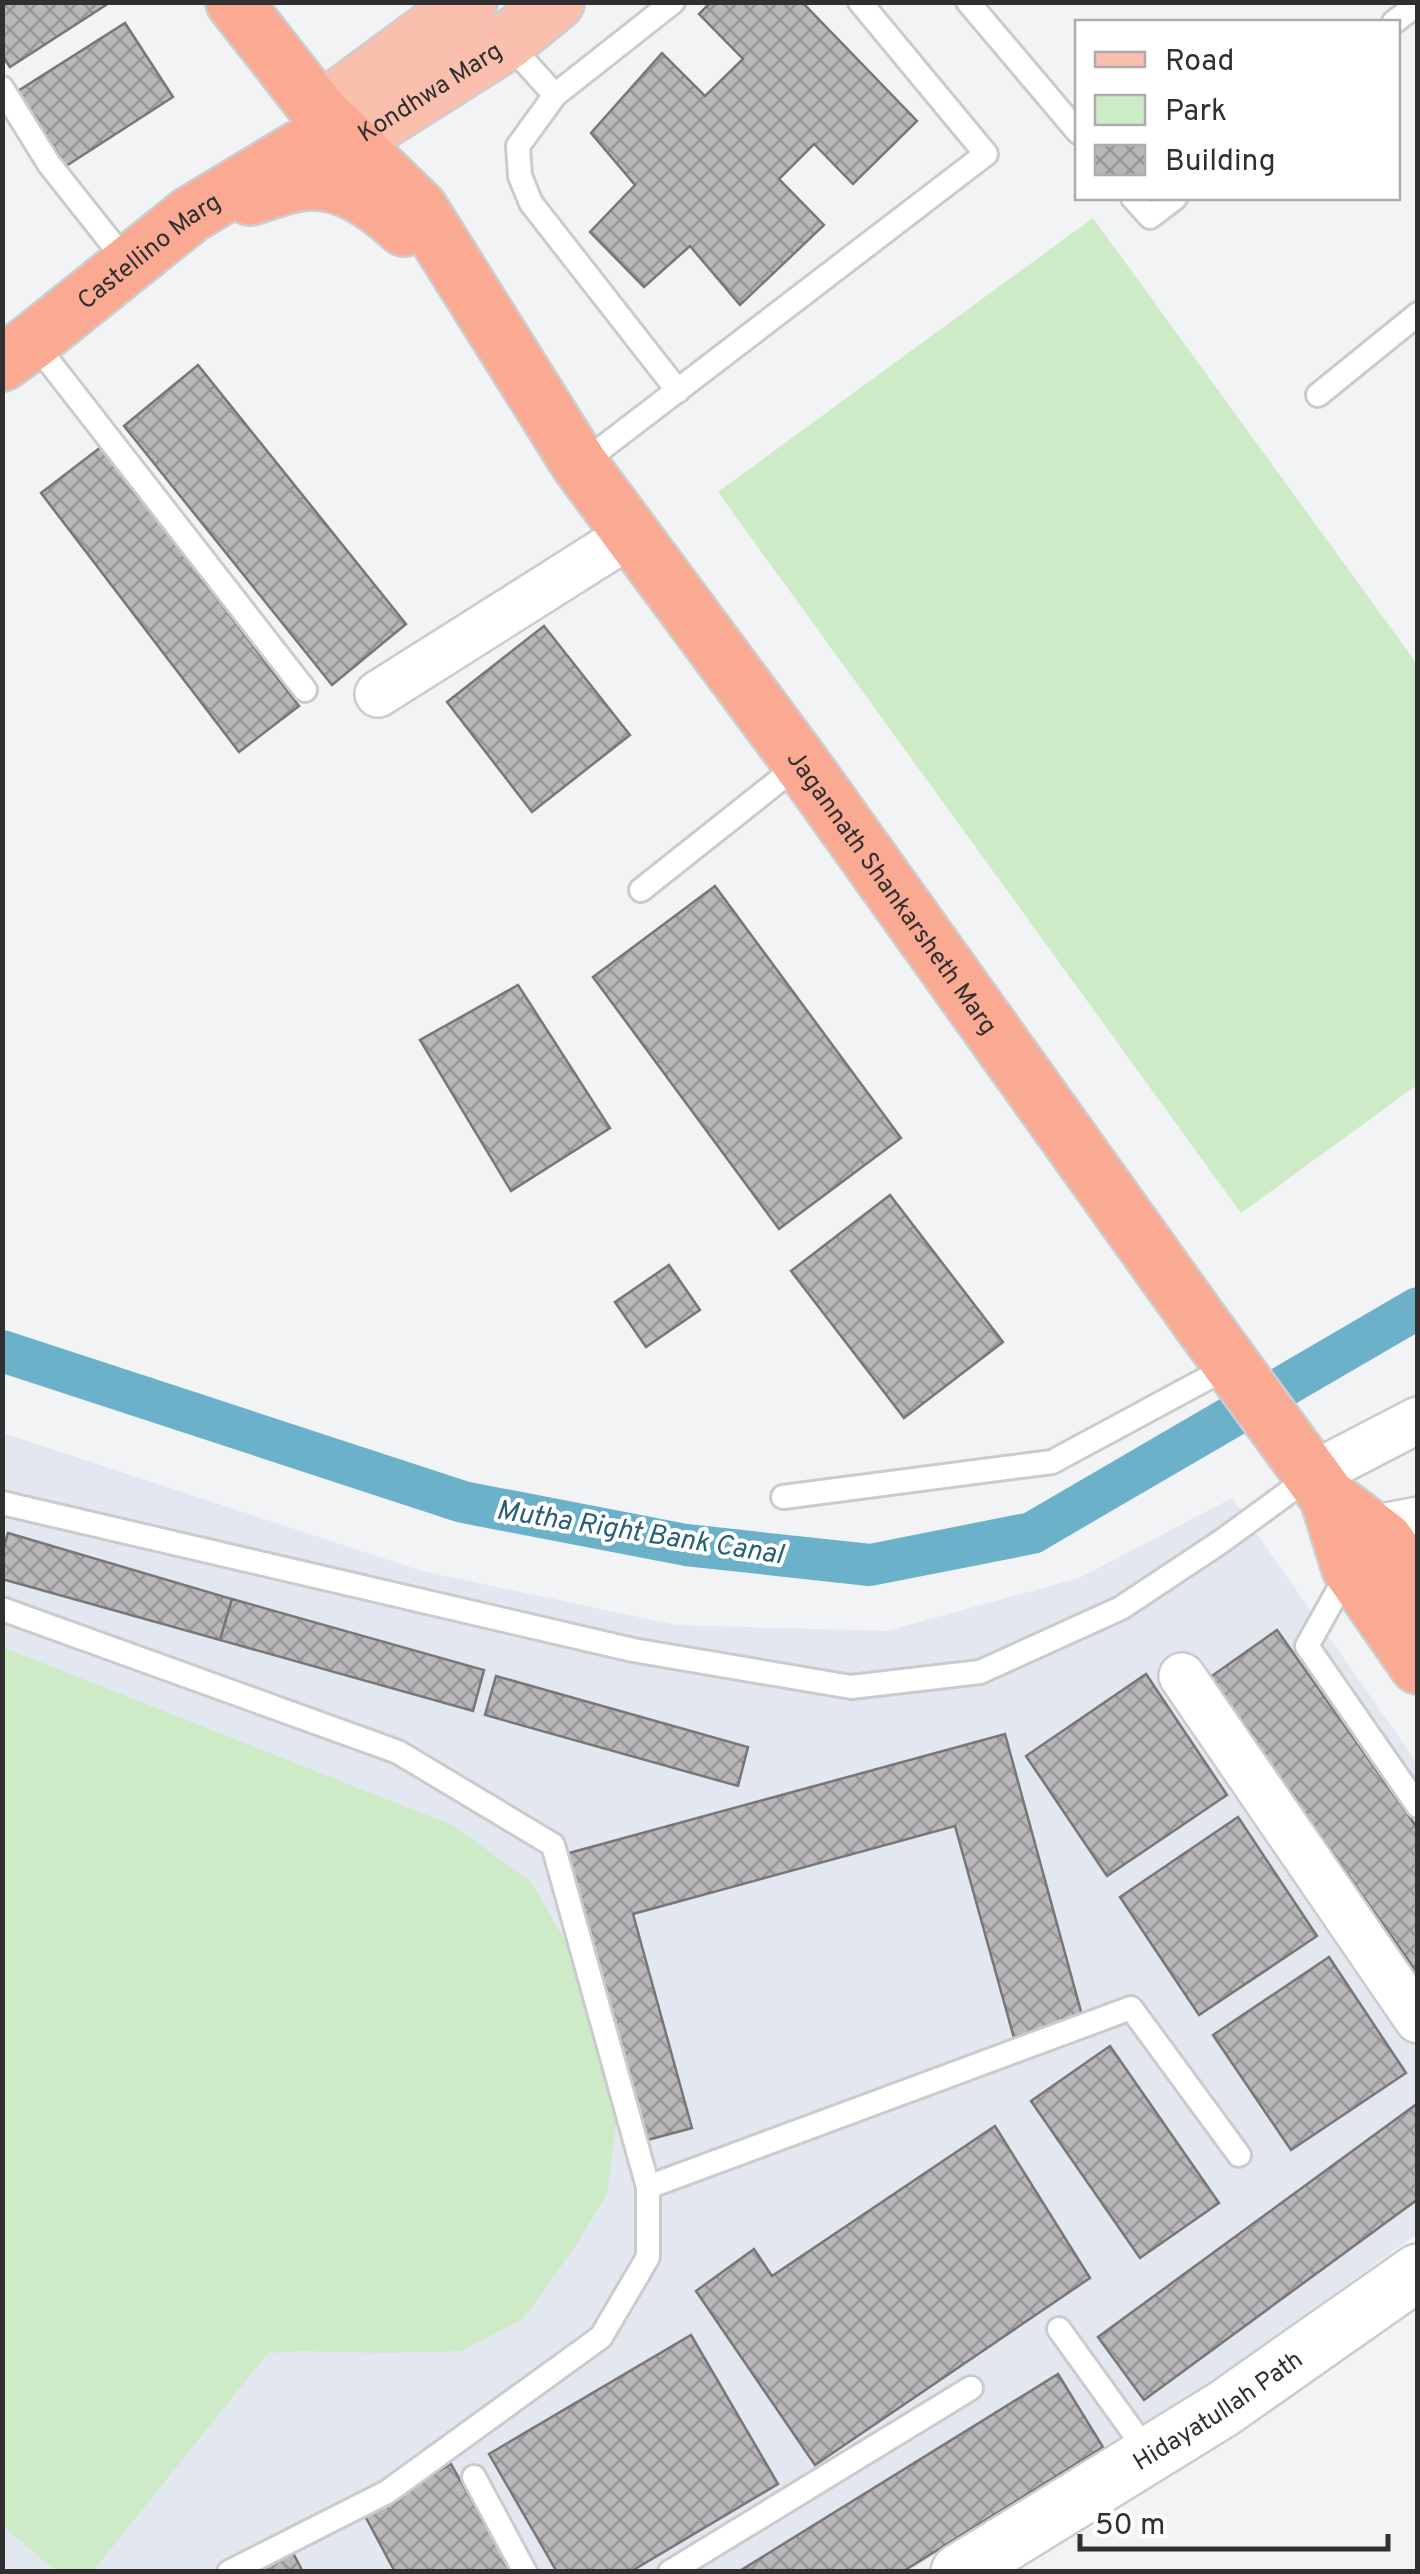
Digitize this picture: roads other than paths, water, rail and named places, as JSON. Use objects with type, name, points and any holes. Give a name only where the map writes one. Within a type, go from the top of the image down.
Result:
[{"type":"highway","name":"Jagannath Shankarsheth Marg","points":[[234,2],[323,134],[419,208],[580,465],[801,763],[1216,1344],[1355,1518],[1384,1540],[1418,1587]]},
{"type":"highway","name":"Castellino Marg","points":[[18,352],[190,215],[323,134]]},
{"type":"highway","name":"Jagannath Shankarsheth Marg","points":[[190,215],[306,182],[354,190],[383,210],[440,264],[467,282]]},
{"type":"highway","name":"Jagannath Shankarsheth Marg","points":[[1355,1518],[1418,1666]]},
{"type":"main road","name":"Kondhwa Marg","points":[[323,134],[469,2]]},
{"type":"main road","name":"Kondhwa Marg","points":[[323,134],[507,42],[556,2]]},
{"type":"street","points":[[378,694],[631,534]]},
{"type":"street","points":[[1355,1518],[1418,1420]]},
{"type":"street","points":[[1182,1676],[1418,2020]]},
{"type":"street","name":"Hidayatullah Path","points":[[959,2572],[1222,2409],[1418,2272]]},
{"type":"lane","points":[[673,2],[555,95],[518,146],[520,176],[531,203],[678,391]]},
{"type":"lane","points":[[580,465],[986,154],[860,2]]},
{"type":"lane","points":[[968,2],[1075,128]]},
{"type":"lane","points":[[1397,20],[1418,4]]},
{"type":"lane","points":[[507,42],[555,95]]},
{"type":"lane","points":[[2,88],[49,164],[128,266]]},
{"type":"lane","points":[[1135,200],[1150,218],[1172,200]]},
{"type":"lane","points":[[1318,395],[1418,314]]},
{"type":"lane","points":[[18,352],[306,690]]},
{"type":"lane","points":[[641,890],[801,763]]},
{"type":"lane","points":[[783,1497],[1052,1462],[1216,1344]]},
{"type":"lane","points":[[2,1503],[634,1650],[850,1687],[980,1672],[1121,1608],[1222,1541],[1355,1518]]},
{"type":"lane","points":[[1355,1518],[1307,1646],[1418,1806]]},
{"type":"lane","points":[[2,1609],[398,1752],[553,1845],[648,2186],[648,2258],[601,2337],[386,2492],[230,2572]]},
{"type":"lane","points":[[648,2186],[1131,2008],[1239,2154]]},
{"type":"lane","points":[[1058,2329],[1149,2454]]},
{"type":"lane","points":[[670,2572],[971,2388]]},
{"type":"lane","points":[[474,2477],[525,2572]]},
{"type":"waterway","name":"Mutha Right Bank Canal","points":[[2,1351],[463,1502],[686,1545],[870,1565],[1032,1533],[1418,1308]]}]
